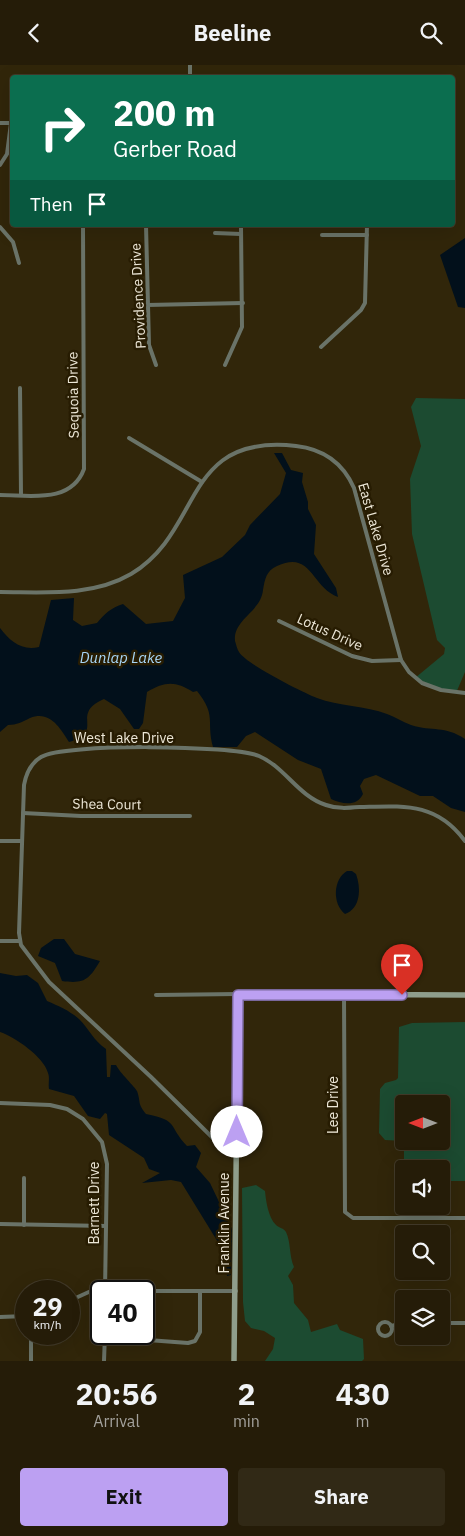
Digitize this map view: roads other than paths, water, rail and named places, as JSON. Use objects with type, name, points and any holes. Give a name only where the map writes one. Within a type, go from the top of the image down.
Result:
[{"type":"street","points":[[0,165],[7,154],[10,135]]},
{"type":"street","points":[[0,227],[13,242],[19,263]]},
{"type":"street","name":"Sequoia Drive","points":[[0,495],[62,493],[77,483],[84,469],[82,227]]},
{"type":"street","name":"Providence Drive","points":[[146,227],[149,345],[156,365]]},
{"type":"street","points":[[224,365],[240,336],[243,303],[241,227]]},
{"type":"street","points":[[321,347],[361,310],[365,303],[367,227]]},
{"type":"street","points":[[215,233],[241,234]]},
{"type":"street","points":[[322,235],[367,235]]},
{"type":"street","points":[[147,305],[243,303]]},
{"type":"street","points":[[20,388],[21,495]]},
{"type":"street","points":[[129,438],[202,482]]},
{"type":"street","name":"East Lake Drive","points":[[0,592],[80,590],[104,586],[125,578],[142,567],[158,551],[202,482],[227,456],[254,447],[291,445],[309,448],[326,455],[340,466],[354,488],[402,660],[409,672],[422,683],[441,691],[465,693]]},
{"type":"street","name":"Lotus Drive","points":[[279,621],[352,656],[372,661],[402,660]]},
{"type":"street","name":"West Lake Drive","points":[[20,941],[23,813],[27,774],[40,757],[54,752],[86,748],[225,750],[251,753],[276,766],[301,791],[325,805],[342,808],[400,807],[425,811],[445,819],[465,841]]},
{"type":"street","name":"Shea Court","points":[[23,813],[81,816],[190,816]]},
{"type":"street","points":[[0,841],[22,841]]},
{"type":"street","points":[[0,941],[20,941],[25,952],[49,982],[151,1077],[224,1149],[237,1152]]},
{"type":"street","points":[[156,995],[465,995]]},
{"type":"street","name":"Franklin Avenue","points":[[234,1361],[238,995]]},
{"type":"street","name":"Lee Drive","points":[[344,995],[344,1208],[347,1215],[361,1218],[465,1218]]},
{"type":"street","name":"Barnett Drive","points":[[0,1103],[59,1106],[74,1112],[91,1127],[102,1142],[106,1157],[105,1280]]},
{"type":"street","points":[[24,1178],[24,1225]]},
{"type":"street","points":[[0,1225],[106,1226]]},
{"type":"street","points":[[155,1291],[236,1291]]},
{"type":"street","points":[[155,1341],[188,1343],[195,1341],[200,1332],[200,1291]]},
{"type":"street","points":[[0,1317],[15,1317]]},
{"type":"street","points":[[450,1323],[465,1323]]},
{"type":"street","points":[[391,1326],[395,1325]]},
{"type":"street","points":[[31,1345],[31,1361]]},
{"type":"street","points":[[104,1361],[105,1345]]},
{"type":"water","points":[[465,238],[465,308],[458,307],[440,255]]},
{"type":"water","name":"Dunlap Lake","points":[[274,453],[282,453],[291,470],[303,473],[302,482],[308,502],[308,509],[316,525],[314,554],[336,588],[338,597],[322,586],[305,566],[289,562],[277,566],[270,570],[264,582],[258,604],[238,627],[235,641],[238,651],[263,670],[317,698],[379,711],[411,725],[444,730],[465,739],[465,812],[451,808],[433,796],[420,796],[376,775],[364,779],[360,786],[363,794],[357,801],[344,803],[335,801],[331,799],[321,769],[298,760],[255,732],[246,736],[237,747],[213,747],[209,713],[203,700],[197,691],[193,692],[176,684],[165,684],[147,692],[143,723],[139,729],[134,729],[120,709],[104,699],[94,705],[89,711],[85,733],[80,738],[69,742],[54,722],[43,716],[8,725],[0,732],[0,628],[16,644],[27,648],[39,647],[51,600],[74,598],[73,620],[82,626],[97,623],[108,611],[123,604],[146,624],[173,621],[185,598],[183,575],[222,557],[245,535],[250,525],[280,494],[286,473]]},
{"type":"water","points":[[347,871],[352,871],[356,874],[359,891],[354,907],[345,914],[338,904],[336,892],[339,880]]},
{"type":"water","points":[[54,939],[64,939],[75,954],[100,961],[93,973],[81,981],[62,981],[55,963],[38,956],[41,948]]},
{"type":"water","points":[[0,973],[16,976],[27,975],[38,983],[47,1001],[79,1019],[106,1049],[107,1077],[110,1077],[111,1065],[116,1065],[137,1091],[140,1105],[146,1114],[169,1122],[187,1146],[195,1145],[201,1153],[196,1167],[210,1183],[232,1229],[231,1275],[227,1276],[224,1252],[181,1182],[171,1180],[142,1183],[160,1173],[149,1169],[144,1158],[109,1135],[107,1114],[105,1113],[100,1119],[88,1116],[74,1096],[49,1089],[49,1075],[35,1054],[21,1043],[0,1032]]}]
